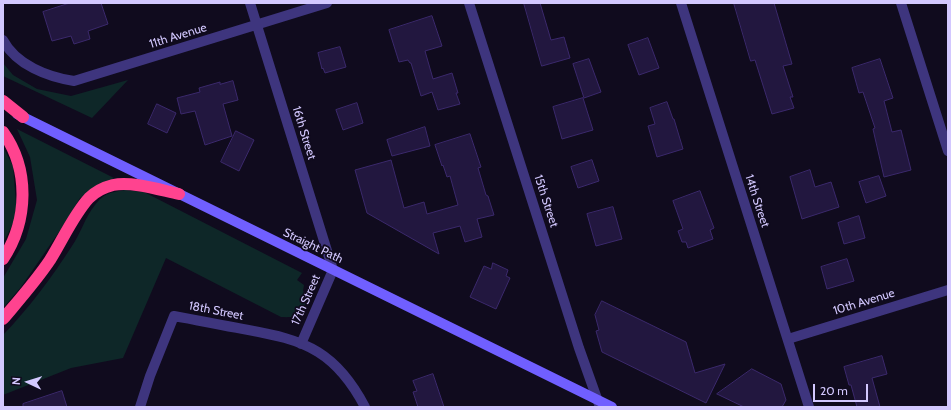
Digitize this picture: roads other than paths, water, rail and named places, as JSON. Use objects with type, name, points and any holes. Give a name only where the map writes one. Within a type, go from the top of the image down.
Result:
[{"type":"highway","points":[[3,101],[23,117]]},
{"type":"highway","points":[[3,132],[10,143],[19,168],[22,178],[23,192],[22,210],[18,229],[9,250],[3,259]]},
{"type":"highway","points":[[3,319],[49,261],[82,207],[89,198],[97,192],[113,185],[121,184],[179,194]]},
{"type":"main road","name":"Straight Path","points":[[3,107],[598,403],[612,407]]},
{"type":"street","name":"16th Street","points":[[250,3],[333,270]]},
{"type":"street","name":"11th Avenue","points":[[3,40],[7,47],[23,62],[58,78],[74,81],[327,3]]},
{"type":"street","name":"15th Street","points":[[469,3],[565,306],[598,403]]},
{"type":"street","name":"14th Street","points":[[681,3],[809,407]]},
{"type":"street","points":[[902,3],[948,150]]},
{"type":"street","name":"17th Street","points":[[333,270],[301,344],[318,352],[338,369],[358,393],[365,407]]},
{"type":"street","name":"10th Avenue","points":[[788,339],[948,290]]},
{"type":"street","name":"18th Street","points":[[140,407],[150,376],[174,316],[268,334],[286,338],[301,344]]}]
